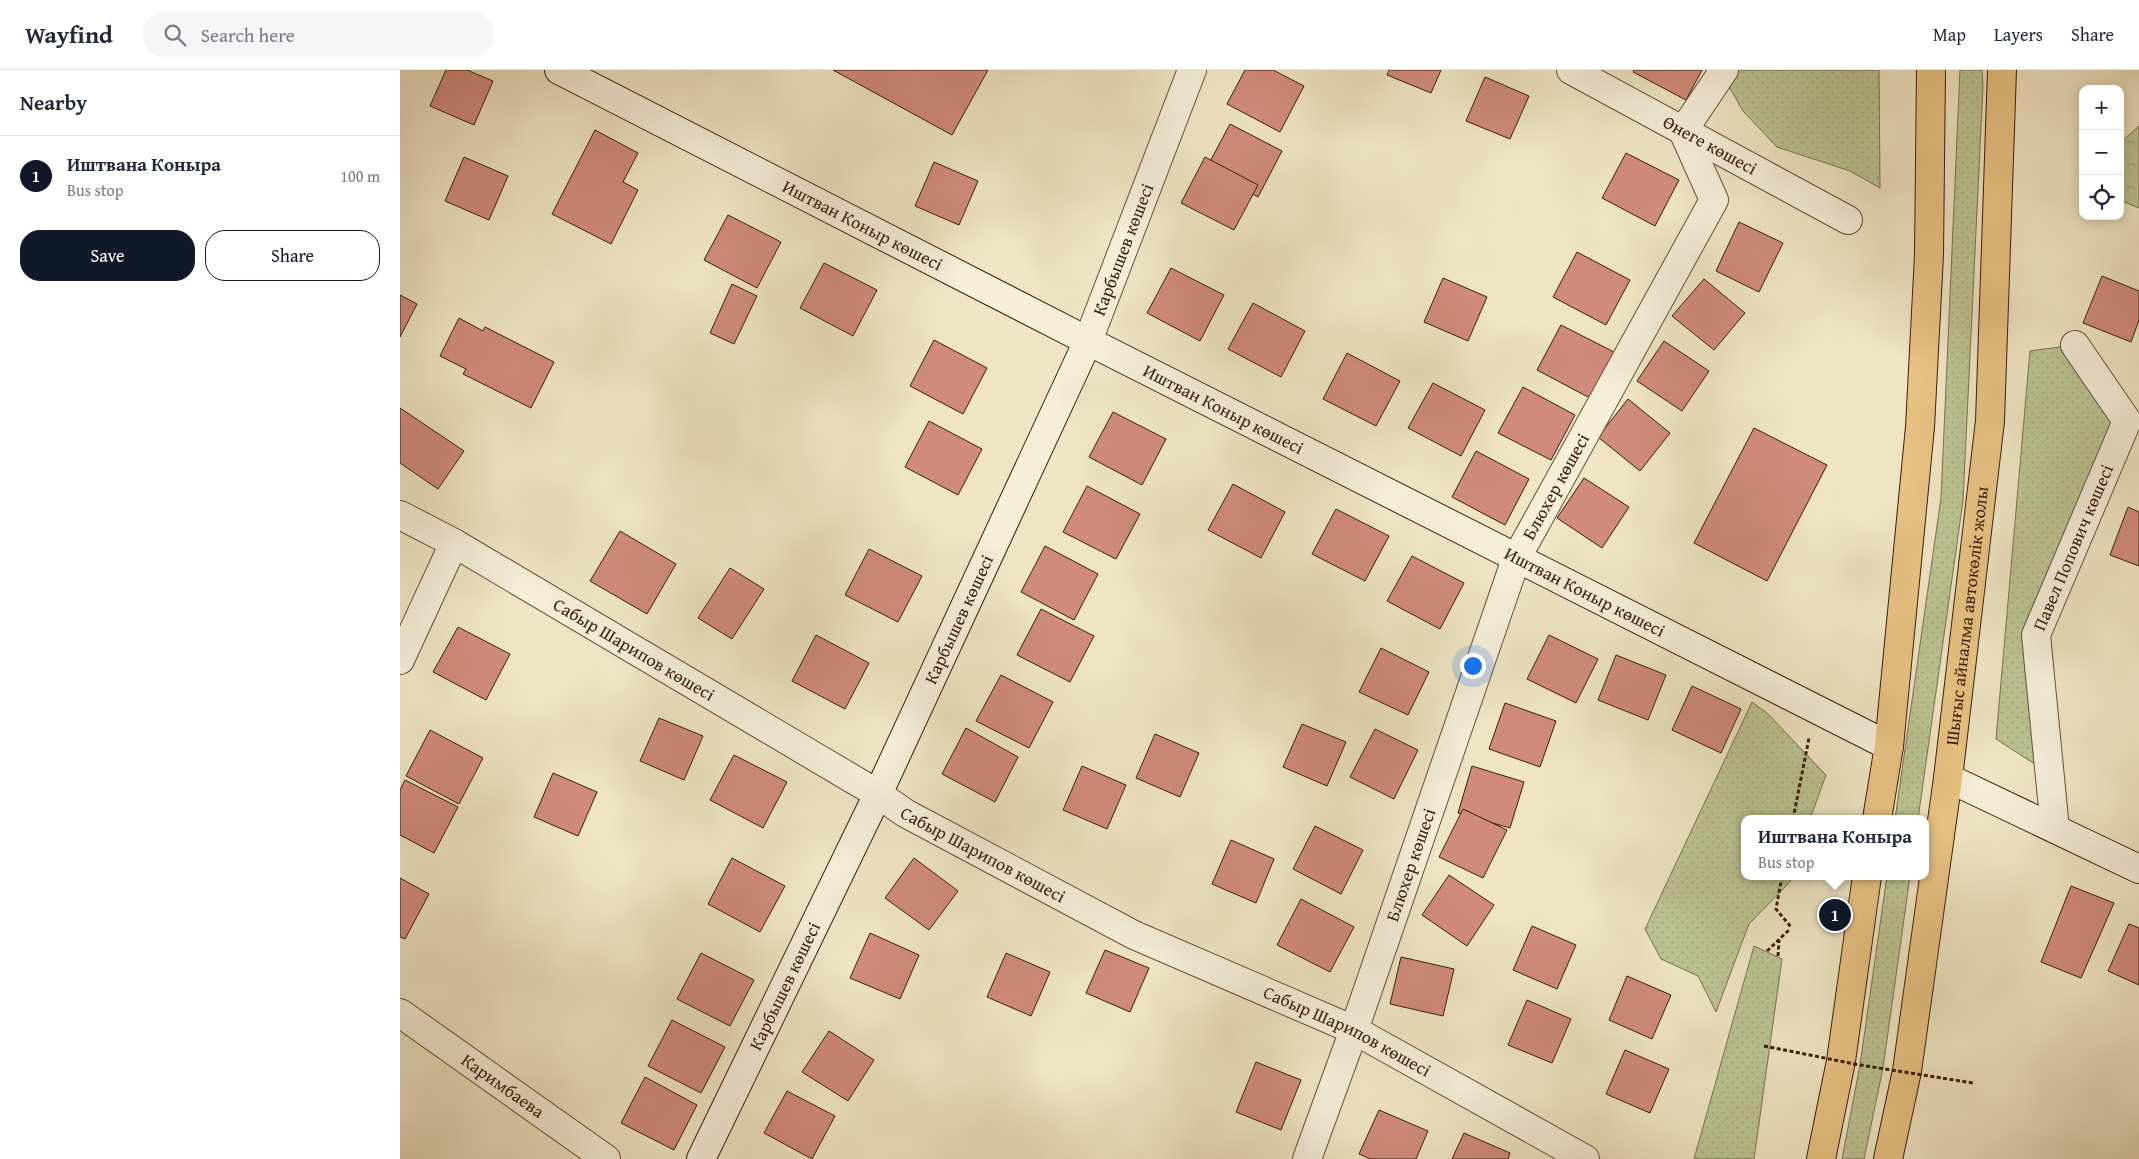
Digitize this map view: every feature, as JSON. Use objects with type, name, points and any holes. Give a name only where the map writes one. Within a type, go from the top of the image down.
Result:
[{"type":"main road","points":[[1878,815],[1889,746],[1920,427],[1928,255],[1931,70]]},
{"type":"main road","name":"Шығыс айналма автокөлік жолы","points":[[1888,1159],[1907,1072],[1948,778],[1990,421],[2002,70]]},
{"type":"main road","points":[[1821,1159],[1841,1061],[1866,880]]},
{"type":"street","name":"Иштван Коныр көшесі","points":[[559,70],[1088,341],[1889,746]]},
{"type":"street","name":"Карбышев көшесі","points":[[701,1159],[878,794],[1088,341],[1192,70]]},
{"type":"street","name":"Өнеге көшесі","points":[[1571,70],[1848,220]]},
{"type":"street","points":[[1683,131],[1724,70]]},
{"type":"street","name":"Блюхер көшесі","points":[[1307,1159],[1354,1030],[1516,558],[1714,200],[1683,131]]},
{"type":"street","name":"Павел Попович көшесі","points":[[2055,829],[2036,635],[2127,421],[2075,345]]},
{"type":"street","name":"Сабыр Шарипов көшесі","points":[[400,515],[454,543],[878,794],[905,813],[1134,935],[1354,1030],[1585,1159]]},
{"type":"street","points":[[400,660],[454,543]]},
{"type":"street","points":[[1948,778],[2139,869]]},
{"type":"street","name":"Каримбаева","points":[[400,1013],[606,1159]]},
{"type":"path","points":[[1794,815],[1810,734]]},
{"type":"path","points":[[1767,950],[1790,928],[1776,909],[1781,880]]},
{"type":"path","points":[[1778,956],[1779,940]]},
{"type":"path","points":[[1764,1046],[1973,1083]]},
{"type":"green space","points":[[1724,70],[1879,70],[1880,188],[1850,171],[1777,147],[1743,111],[1722,74]]},
{"type":"green space","points":[[1960,70],[1982,70],[1983,86],[1963,501],[1919,815],[1896,815],[1941,498]]},
{"type":"green space","points":[[2139,126],[2139,208],[2124,202],[2124,139]]},
{"type":"green space","points":[[2075,345],[2127,421],[2036,635],[2050,774],[1996,739],[2030,351]]},
{"type":"green space","points":[[1752,702],[1767,713],[1826,775],[1811,815],[1741,815],[1741,880],[1791,880],[1790,882],[1749,924],[1716,1012],[1698,976],[1661,959],[1645,929]]},
{"type":"green space","points":[[1886,880],[1909,880],[1883,1068],[1864,1159],[1842,1159],[1860,1065]]},
{"type":"green space","points":[[1754,946],[1782,959],[1754,1159],[1694,1159]]},
{"type":"building","points":[[446,70],[467,70],[493,81],[474,125],[430,106]]},
{"type":"building","points":[[833,70],[988,70],[952,135]]},
{"type":"building","points":[[1245,70],[1273,70],[1304,86],[1280,132],[1227,104]]},
{"type":"building","points":[[1389,70],[1441,70],[1431,93],[1387,75]]},
{"type":"building","points":[[1634,70],[1702,70],[1686,100],[1633,72]]},
{"type":"building","points":[[1485,77],[1529,96],[1510,139],[1466,121]]},
{"type":"building","points":[[1230,124],[1282,151],[1258,197],[1206,169]]},
{"type":"building","points":[[595,130],[638,153],[623,182],[638,190],[611,244],[552,214]]},
{"type":"building","points":[[1626,153],[1679,180],[1655,226],[1602,198]]},
{"type":"building","points":[[464,157],[508,176],[489,220],[445,201]]},
{"type":"building","points":[[1205,157],[1258,185],[1234,230],[1181,203]]},
{"type":"building","points":[[934,162],[978,181],[959,225],[915,206]]},
{"type":"building","points":[[728,215],[781,242],[757,288],[704,260]]},
{"type":"building","points":[[1739,222],[1783,243],[1759,292],[1716,271]]},
{"type":"building","points":[[1577,252],[1630,280],[1606,325],[1553,297]]},
{"type":"building","points":[[824,263],[877,290],[853,336],[800,308]]},
{"type":"building","points":[[1171,268],[1224,295],[1200,341],[1147,313]]},
{"type":"building","points":[[2102,276],[2139,291],[2139,320],[2131,342],[2083,323]]},
{"type":"building","points":[[1443,278],[1487,297],[1468,341],[1424,322]]},
{"type":"building","points":[[1704,279],[1745,313],[1714,350],[1672,316]]},
{"type":"building","points":[[732,284],[757,296],[734,344],[710,333]]},
{"type":"building","points":[[400,295],[417,304],[400,337]]},
{"type":"building","points":[[1253,303],[1305,331],[1281,377],[1228,349]]},
{"type":"building","points":[[459,318],[483,331],[485,327],[554,362],[531,408],[463,374],[466,369],[440,356]]},
{"type":"building","points":[[1561,325],[1614,352],[1590,398],[1537,370]]},
{"type":"building","points":[[934,340],[987,368],[963,414],[910,386]]},
{"type":"building","points":[[1664,341],[1709,371],[1682,411],[1637,381]]},
{"type":"building","points":[[1347,353],[1400,381],[1376,426],[1323,399]]},
{"type":"building","points":[[1433,383],[1485,410],[1461,456],[1408,428]]},
{"type":"building","points":[[1523,387],[1575,415],[1551,460],[1498,433]]},
{"type":"building","points":[[1628,399],[1670,433],[1640,471],[1598,437]]},
{"type":"building","points":[[400,408],[464,451],[438,489],[400,463]]},
{"type":"building","points":[[1113,412],[1166,439],[1142,485],[1089,457]]},
{"type":"building","points":[[929,421],[982,449],[958,495],[905,467]]},
{"type":"building","points":[[1754,428],[1827,465],[1767,581],[1694,543]]},
{"type":"building","points":[[1476,451],[1529,479],[1505,525],[1452,497]]},
{"type":"building","points":[[1584,478],[1629,507],[1602,548],[1557,518]]},
{"type":"building","points":[[1233,484],[1285,512],[1261,558],[1208,530]]},
{"type":"building","points":[[1087,486],[1140,514],[1116,559],[1063,532]]},
{"type":"building","points":[[2128,507],[2139,512],[2139,566],[2110,555]]},
{"type":"building","points":[[1336,509],[1389,536],[1365,581],[1312,554]]},
{"type":"building","points":[[620,531],[676,564],[647,614],[590,581]]},
{"type":"building","points":[[1045,546],[1098,574],[1074,620],[1021,592]]},
{"type":"building","points":[[869,549],[922,576],[898,622],[845,595]]},
{"type":"building","points":[[1412,556],[1464,583],[1440,629],[1387,601]]},
{"type":"building","points":[[730,568],[764,589],[732,639],[698,618]]},
{"type":"building","points":[[1041,609],[1094,636],[1070,682],[1017,655]]},
{"type":"building","points":[[458,627],[510,654],[486,700],[433,672]]},
{"type":"building","points":[[816,635],[869,663],[845,709],[792,681]]},
{"type":"building","points":[[1549,635],[1598,659],[1576,703],[1527,679]]},
{"type":"building","points":[[1381,648],[1429,672],[1408,715],[1359,692]]},
{"type":"building","points":[[1616,655],[1666,675],[1648,720],[1598,700]]},
{"type":"building","points":[[1001,675],[1053,702],[1029,748],[976,721]]},
{"type":"building","points":[[1692,686],[1741,709],[1721,753],[1672,730]]},
{"type":"building","points":[[1505,703],[1556,721],[1540,767],[1489,749]]},
{"type":"building","points":[[659,718],[703,736],[684,780],[640,761]]},
{"type":"building","points":[[1302,724],[1346,742],[1327,786],[1283,767]]},
{"type":"building","points":[[966,728],[1018,757],[995,802],[942,774]]},
{"type":"building","points":[[1375,729],[1418,750],[1394,799],[1350,777]]},
{"type":"building","points":[[430,730],[483,758],[459,804],[406,776]]},
{"type":"building","points":[[1155,734],[1199,753],[1180,797],[1136,778]]},
{"type":"building","points":[[734,755],[787,782],[763,828],[710,800]]},
{"type":"building","points":[[1082,766],[1126,785],[1107,829],[1063,810]]},
{"type":"building","points":[[1472,766],[1524,782],[1510,828],[1458,813]]},
{"type":"building","points":[[553,773],[597,792],[578,836],[534,817]]},
{"type":"building","points":[[405,780],[458,807],[434,853],[400,835],[400,790]]},
{"type":"building","points":[[1463,809],[1507,830],[1483,878],[1439,857]]},
{"type":"building","points":[[1315,826],[1363,850],[1341,894],[1293,869]]},
{"type":"building","points":[[1231,840],[1274,859],[1256,903],[1212,884]]},
{"type":"building","points":[[732,858],[785,886],[760,932],[708,904]]},
{"type":"building","points":[[914,858],[958,891],[929,930],[885,898]]},
{"type":"building","points":[[1449,875],[1494,905],[1467,946],[1422,915]]},
{"type":"building","points":[[400,878],[429,894],[405,939],[400,937]]},
{"type":"building","points":[[2071,886],[2114,903],[2081,978],[2041,962]]},
{"type":"building","points":[[1301,899],[1354,927],[1330,972],[1277,945]]},
{"type":"building","points":[[2129,924],[2139,928],[2139,985],[2108,971]]},
{"type":"building","points":[[1532,926],[1576,945],[1557,989],[1513,970]]},
{"type":"building","points":[[870,933],[919,955],[900,999],[850,978]]},
{"type":"building","points":[[1105,950],[1149,968],[1130,1012],[1086,993]]},
{"type":"building","points":[[701,953],[754,980],[730,1026],[677,999]]},
{"type":"building","points":[[1006,953],[1050,972],[1031,1016],[987,997]]},
{"type":"building","points":[[1401,957],[1454,969],[1443,1016],[1390,1004]]},
{"type":"building","points":[[1627,976],[1671,995],[1652,1039],[1609,1020]]},
{"type":"building","points":[[1527,1000],[1571,1019],[1552,1063],[1508,1045]]},
{"type":"building","points":[[672,1020],[725,1047],[701,1093],[648,1066]]},
{"type":"building","points":[[829,1031],[874,1060],[848,1101],[802,1072]]},
{"type":"building","points":[[1625,1050],[1669,1069],[1650,1113],[1606,1094]]},
{"type":"building","points":[[1256,1062],[1301,1080],[1281,1130],[1236,1112]]},
{"type":"building","points":[[645,1077],[697,1105],[674,1150],[621,1123]]},
{"type":"building","points":[[787,1091],[835,1116],[812,1159],[764,1133]]},
{"type":"building","points":[[1379,1110],[1428,1131],[1416,1159],[1370,1159],[1359,1154]]},
{"type":"building","points":[[1464,1133],[1510,1153],[1508,1159],[1452,1159]]},
{"type":"place","name":"Иштвана Коныра","points":[[1835,915]]}]
